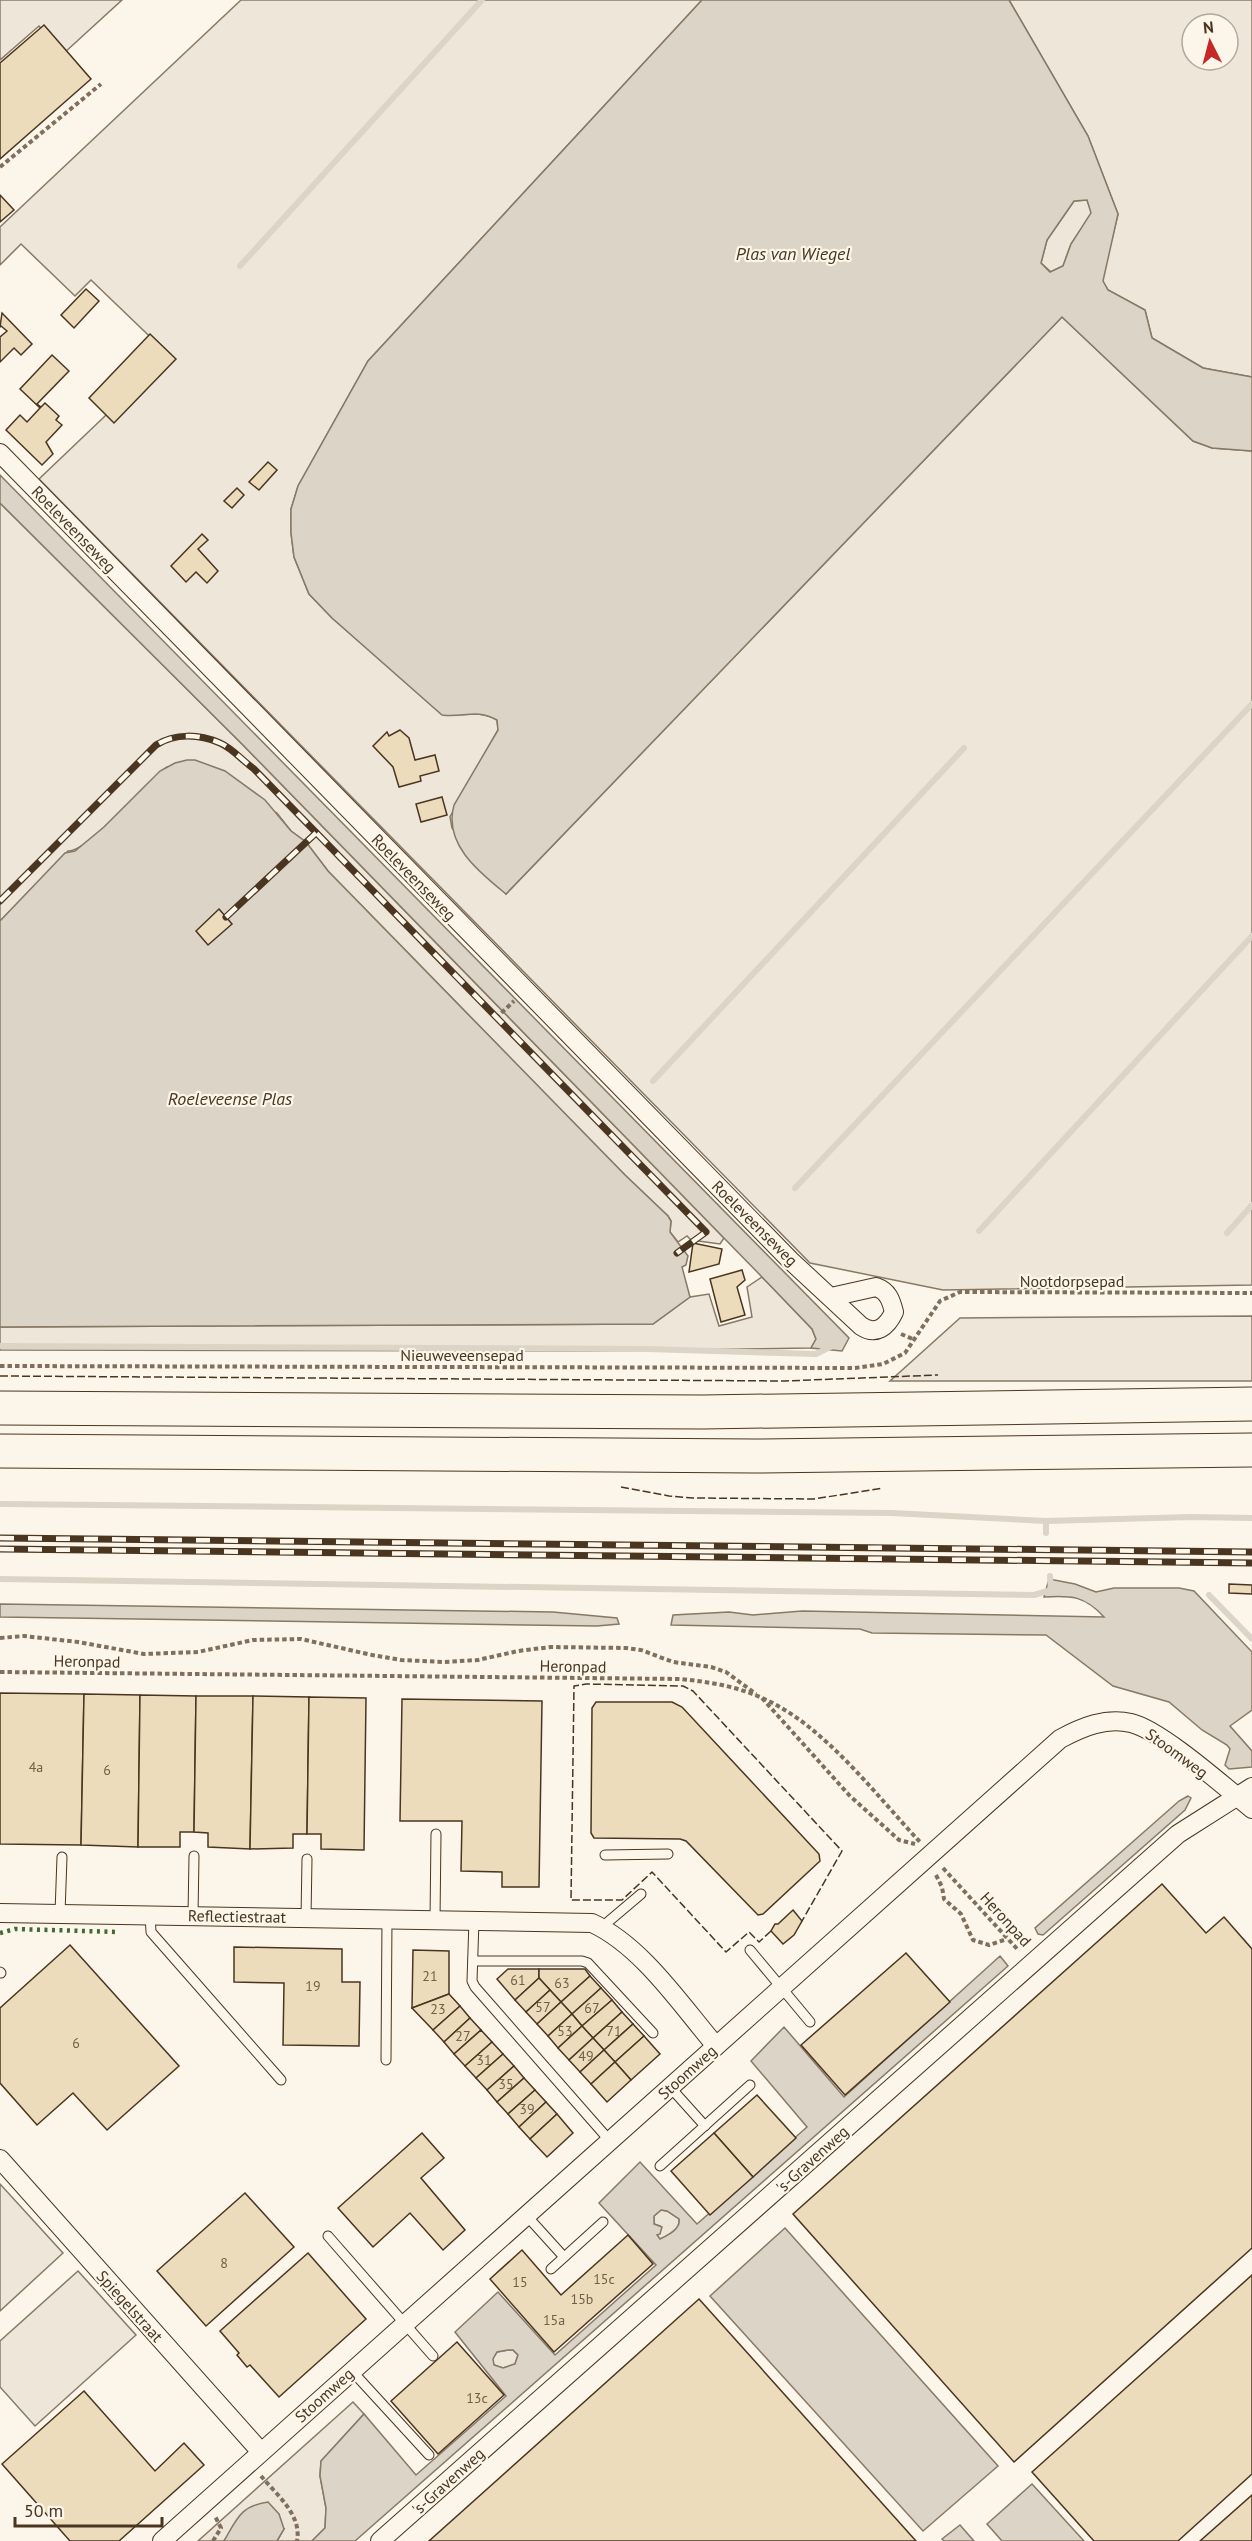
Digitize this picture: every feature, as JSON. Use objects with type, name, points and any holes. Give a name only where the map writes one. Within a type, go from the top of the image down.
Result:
[{"type":"highway","points":[[0,1408],[715,1412],[1252,1404]]},
{"type":"highway","points":[[0,1450],[766,1456],[1252,1450]]},
{"type":"street","name":"Roeleveenseweg","points":[[0,453],[790,1260],[831,1298]]},
{"type":"street","name":"Stoomweg","points":[[162,2541],[782,1987],[927,1849],[1060,1739],[1085,1726],[1109,1722],[1131,1723],[1153,1731],[1244,1792],[1252,1809]]},
{"type":"street","name":"'s-Gravenweg","points":[[380,2541],[1178,1834],[1244,1792]]},
{"type":"street","name":"Reflectiestraat","points":[[0,1913],[592,1923],[602,1927],[632,1948],[716,2046]]},
{"type":"street","name":"Spiegelstraat","points":[[0,2159],[255,2457]]},
{"type":"lane","points":[[435,1920],[436,1834]]},
{"type":"lane","points":[[604,1855],[668,1854]]},
{"type":"lane","points":[[193,1915],[194,1856]]},
{"type":"lane","points":[[60,1913],[62,1857]]},
{"type":"lane","points":[[306,1917],[307,1859]]},
{"type":"lane","points":[[602,1927],[641,1894]]},
{"type":"lane","points":[[150,1914],[151,1932],[281,2080]]},
{"type":"lane","points":[[386,2060],[387,1919]]},
{"type":"lane","points":[[474,1920],[472,1981],[475,1987],[610,2141]]},
{"type":"lane","points":[[750,1950],[810,2022]]},
{"type":"lane","points":[[473,1961],[582,1961],[588,1963],[653,2033]]},
{"type":"lane","points":[[660,2166],[750,2085]]},
{"type":"lane","points":[[670,2087],[705,2126]]},
{"type":"lane","points":[[526,2216],[564,2257]]},
{"type":"lane","points":[[551,2269],[603,2222]]},
{"type":"lane","points":[[328,2236],[433,2356]]},
{"type":"lane","points":[[352,2371],[429,2455]]},
{"type":"path","points":[[0,167],[101,84]]},
{"type":"path","points":[[498,1017],[510,1005]]},
{"type":"path","name":"Nootdorpsepad","points":[[915,1340],[940,1301],[960,1292],[1252,1293]]},
{"type":"path","name":"Nieuweveensepad","points":[[0,1366],[855,1368],[884,1364],[896,1359],[905,1353],[915,1340]]},
{"type":"path","points":[[0,1638],[24,1636],[78,1642],[144,1654],[198,1652],[253,1640],[301,1639],[401,1660],[444,1662],[478,1660],[518,1651],[551,1647],[626,1648],[641,1650],[673,1662],[711,1667],[726,1672],[761,1697],[831,1777],[899,1840],[927,1849],[944,1899],[960,1914],[973,1940],[989,1945],[1007,1939]]},
{"type":"path","name":"Heronpad","points":[[0,1672],[681,1679],[713,1683],[761,1697],[804,1722],[832,1748],[927,1849],[1031,1965]]},
{"type":"path","points":[[255,2457],[295,2518],[298,2531],[297,2541]]},
{"type":"path","points":[[206,2501],[220,2523],[219,2534],[213,2541]]},
{"type":"shaded area","points":[[0,0],[122,0],[63,54],[39,26],[0,60]]},
{"type":"shaded area","points":[[241,0],[702,0],[368,361],[298,486],[291,509],[294,557],[309,594],[332,618],[442,714],[476,714],[497,720],[498,730],[450,817],[452,828],[506,894],[1062,317],[1193,441],[1212,448],[1252,451],[1252,1285],[943,1290],[810,1263],[39,479],[169,355],[91,280],[75,296],[21,244],[0,265],[0,227]]},
{"type":"shaded area","points":[[1009,0],[1252,0],[1252,377],[1203,368],[1152,338],[1145,310],[1108,290],[1102,280],[1118,214],[1088,136]]},
{"type":"shaded area","points":[[1087,200],[1092,213],[1071,244],[1063,266],[1051,272],[1041,263],[1047,240],[1074,201]]},
{"type":"shaded area","points":[[0,503],[243,745],[724,1238],[720,1244],[691,1240],[687,1236],[678,1242],[670,1232],[671,1221],[668,1216],[625,1175],[328,871],[306,842],[291,831],[277,813],[167,767],[103,829],[77,848],[68,851],[0,921]]},
{"type":"shaded area","points":[[762,1277],[812,1329],[816,1339],[811,1348],[587,1351],[0,1350],[0,1327],[653,1324],[690,1297],[709,1294],[719,1326],[752,1317],[747,1287]]},
{"type":"shaded area","points":[[1252,1316],[1252,1381],[890,1381],[960,1318]]},
{"type":"shaded area","points":[[0,2184],[63,2253],[0,2311]]},
{"type":"shaded area","points":[[661,2210],[679,2219],[679,2223],[673,2231],[660,2240],[657,2235],[660,2226],[654,2224],[654,2216]]},
{"type":"shaded area","points":[[78,2271],[136,2335],[35,2426],[0,2387],[0,2341]]},
{"type":"shaded area","points":[[513,2350],[518,2355],[515,2364],[503,2368],[494,2365],[492,2359],[497,2352]]},
{"type":"shaded area","points":[[353,2402],[364,2414],[321,2461],[320,2476],[326,2508],[325,2528],[312,2541],[277,2541],[284,2529],[226,2538],[224,2541],[198,2541]]},
{"type":"water","name":"Plas van Wiegel","points":[[702,0],[1009,0],[1088,136],[1118,214],[1103,281],[1108,290],[1145,310],[1152,338],[1203,368],[1252,377],[1252,451],[1212,448],[1193,441],[1062,317],[506,894],[466,856],[458,844],[452,819],[454,805],[498,730],[497,720],[490,716],[476,714],[442,715],[332,618],[309,594],[294,557],[291,509],[298,486],[368,361]],"holes":[[[1087,200],[1091,213],[1071,244],[1063,266],[1050,272],[1041,263],[1047,240],[1074,201]]]},
{"type":"water","points":[[0,475],[849,1338],[842,1351],[811,1348],[816,1339],[812,1329],[243,745],[0,503]]},
{"type":"water","name":"Roeleveense Plas","points":[[187,760],[195,760],[225,771],[265,800],[291,831],[306,842],[328,871],[625,1175],[668,1216],[671,1221],[670,1232],[688,1256],[686,1265],[682,1267],[690,1297],[653,1324],[0,1327],[0,921],[65,853],[75,851],[104,827],[160,771]]},
{"type":"water","points":[[1049,1579],[1075,1584],[1096,1592],[1114,1588],[1179,1588],[1194,1591],[1252,1652],[1252,1710],[1230,1726],[1252,1751],[1252,1767],[1229,1769],[1225,1765],[1230,1749],[1227,1745],[1202,1730],[1169,1702],[1113,1686],[1046,1635],[872,1633],[860,1629],[671,1625],[673,1615],[729,1612],[753,1615],[802,1611],[1104,1617],[1077,1598],[1044,1597]]},
{"type":"water","points":[[0,1604],[553,1612],[617,1618],[619,1624],[597,1626],[0,1617]]},
{"type":"water","points":[[1188,1796],[1191,1798],[1185,1810],[1043,1935],[1038,1934],[1035,1928],[1179,1801]]},
{"type":"water","points":[[1000,1956],[1008,1966],[355,2541],[312,2541],[325,2528],[326,2508],[320,2476],[321,2461],[364,2414],[416,2475],[506,2396],[455,2332],[498,2292],[555,2355],[656,2265],[599,2203],[640,2162],[697,2224],[807,2127],[751,2061],[784,2027],[844,2097]],"holes":[[[661,2210],[679,2219],[679,2223],[673,2231],[660,2239],[657,2235],[660,2234],[662,2227],[654,2224],[654,2216]],[[513,2350],[518,2355],[515,2364],[503,2368],[494,2365],[493,2359],[497,2352]]]},
{"type":"water","points":[[785,2228],[998,2466],[923,2531],[710,2296]]},
{"type":"water","points":[[1032,2484],[1084,2541],[1002,2541],[987,2524]]},
{"type":"water","points":[[268,2502],[279,2514],[284,2529],[277,2541],[224,2541],[236,2520],[245,2510]]},
{"type":"water","points":[[960,2525],[974,2541],[944,2541],[942,2539]]},
{"type":"building","points":[[44,25],[91,79],[0,159],[0,63]]},
{"type":"building","points":[[0,195],[14,210],[0,222]]},
{"type":"building","points":[[86,289],[99,301],[74,328],[61,315]]},
{"type":"building","points":[[2,313],[32,344],[21,355],[14,348],[0,362],[0,337],[7,331],[0,327]]},
{"type":"building","points":[[150,334],[176,359],[114,423],[89,398]]},
{"type":"building","points":[[52,355],[69,371],[37,404],[41,407],[45,403],[59,416],[56,420],[62,425],[46,442],[53,454],[42,465],[6,430],[20,415],[27,422],[40,408],[20,389]]},
{"type":"building","points":[[268,462],[277,470],[259,490],[249,482]]},
{"type":"building","points":[[237,488],[244,495],[232,508],[224,501]]},
{"type":"building","points":[[202,534],[208,540],[198,549],[218,571],[207,583],[196,572],[186,582],[171,566]]},
{"type":"building","points":[[400,730],[409,738],[415,760],[435,755],[439,771],[420,776],[421,781],[399,787],[393,767],[373,746],[387,732],[389,736]]},
{"type":"building","points":[[442,797],[447,815],[421,822],[416,804]]},
{"type":"building","points":[[219,909],[232,924],[208,945],[196,931]]},
{"type":"building","points":[[693,1243],[722,1249],[719,1264],[689,1272]]},
{"type":"building","points":[[742,1270],[745,1280],[737,1287],[745,1315],[721,1322],[710,1279]]},
{"type":"building","points":[[1229,1584],[1252,1585],[1252,1594],[1229,1593]]},
{"type":"building","points":[[0,1693],[84,1694],[81,1845],[0,1844]]},
{"type":"building","points":[[84,1694],[140,1695],[138,1847],[81,1845]]},
{"type":"building","points":[[140,1695],[196,1696],[194,1832],[180,1832],[180,1847],[138,1847]]},
{"type":"building","points":[[196,1696],[253,1696],[250,1849],[208,1847],[208,1833],[194,1832]]},
{"type":"building","points":[[253,1696],[309,1697],[307,1834],[293,1834],[293,1848],[250,1849]]},
{"type":"building","points":[[309,1697],[366,1698],[364,1850],[321,1849],[321,1834],[307,1834]]},
{"type":"building","points":[[402,1699],[542,1701],[539,1887],[502,1887],[502,1872],[461,1871],[462,1821],[400,1821]]},
{"type":"building","points":[[596,1702],[672,1702],[682,1707],[819,1854],[820,1861],[763,1914],[758,1915],[686,1841],[680,1839],[594,1838],[591,1833],[592,1708]]},
{"type":"building","points":[[1162,1884],[1206,1933],[1224,1917],[1252,1949],[1252,2248],[1014,2462],[793,2214]]},
{"type":"building","points":[[793,1910],[802,1921],[794,1935],[783,1944],[771,1931],[775,1924],[778,1924]]},
{"type":"building","points":[[70,1945],[179,2066],[107,2130],[73,2093],[37,2125],[0,2083],[0,2008]]},
{"type":"building","points":[[234,1947],[342,1949],[342,1982],[360,1982],[359,2046],[283,2045],[284,1983],[234,1982]]},
{"type":"building","points":[[413,1950],[449,1951],[449,1994],[412,2008]]},
{"type":"building","points":[[906,1953],[950,2002],[845,2095],[801,2045]]},
{"type":"building","points":[[508,1969],[539,1969],[539,1978],[515,2000],[497,1979]]},
{"type":"building","points":[[539,1969],[585,1969],[590,1976],[561,2002],[539,1978]]},
{"type":"building","points":[[590,1976],[601,1988],[572,2014],[561,2002]]},
{"type":"building","points":[[539,1978],[550,1990],[526,2012],[515,2000]]},
{"type":"building","points":[[601,1988],[612,2000],[582,2026],[572,2014]]},
{"type":"building","points":[[550,1990],[561,2002],[537,2024],[526,2012]]},
{"type":"building","points":[[449,1994],[460,2006],[433,2030],[412,2008]]},
{"type":"building","points":[[612,2000],[622,2012],[593,2038],[582,2026]]},
{"type":"building","points":[[561,2002],[572,2014],[548,2036],[537,2024]]},
{"type":"building","points":[[460,2006],[470,2018],[444,2042],[433,2030]]},
{"type":"building","points":[[622,2012],[633,2024],[604,2050],[593,2038]]},
{"type":"building","points":[[572,2014],[582,2026],[558,2048],[548,2036]]},
{"type":"building","points":[[470,2018],[481,2030],[454,2054],[444,2042]]},
{"type":"building","points":[[633,2024],[644,2036],[615,2062],[604,2050]]},
{"type":"building","points":[[582,2026],[593,2038],[569,2060],[558,2048]]},
{"type":"building","points":[[481,2030],[492,2042],[465,2066],[454,2054]]},
{"type":"building","points":[[644,2036],[660,2054],[631,2080],[615,2062]]},
{"type":"building","points":[[593,2038],[604,2050],[580,2072],[569,2060]]},
{"type":"building","points":[[492,2042],[503,2054],[476,2078],[465,2066]]},
{"type":"building","points":[[604,2050],[615,2062],[591,2084],[580,2072]]},
{"type":"building","points":[[503,2054],[514,2066],[487,2090],[476,2078]]},
{"type":"building","points":[[615,2062],[631,2080],[607,2102],[591,2084]]},
{"type":"building","points":[[514,2066],[524,2078],[497,2102],[487,2090]]},
{"type":"building","points":[[524,2078],[535,2090],[508,2114],[497,2102]]},
{"type":"building","points":[[535,2090],[546,2102],[519,2127],[508,2114]]},
{"type":"building","points":[[757,2095],[796,2138],[753,2177],[714,2133]]},
{"type":"building","points":[[546,2102],[557,2114],[530,2139],[519,2127]]},
{"type":"building","points":[[557,2114],[573,2133],[547,2157],[530,2139]]},
{"type":"building","points":[[422,2133],[444,2158],[421,2178],[465,2230],[443,2250],[410,2213],[373,2247],[338,2208]]},
{"type":"building","points":[[714,2133],[753,2177],[710,2215],[671,2171]]},
{"type":"building","points":[[245,2193],[294,2247],[206,2326],[157,2271]]},
{"type":"building","points":[[628,2235],[653,2264],[554,2352],[490,2279],[522,2250],[561,2295]]},
{"type":"building","points":[[308,2253],[366,2319],[279,2397],[250,2365],[247,2367],[237,2355],[239,2353],[220,2331]]},
{"type":"building","points":[[1252,2275],[1252,2474],[1178,2541],[1094,2541],[1032,2472]]},
{"type":"building","points":[[699,2299],[916,2541],[429,2541]]},
{"type":"building","points":[[457,2342],[504,2395],[438,2454],[391,2401]]},
{"type":"building","points":[[84,2391],[155,2471],[184,2443],[204,2465],[119,2541],[70,2541],[2,2464]]},
{"type":"building","points":[[1252,2495],[1252,2541],[1200,2541]]},
{"type":"waterway","points":[[240,266],[482,0]]},
{"type":"waterway","points":[[795,1188],[1252,704]]},
{"type":"waterway","points":[[653,1081],[964,748]]},
{"type":"waterway","points":[[979,1231],[1252,936]]},
{"type":"waterway","points":[[1227,1233],[1252,1205]]},
{"type":"waterway","points":[[0,1346],[647,1349],[816,1354],[832,1346]]},
{"type":"waterway","points":[[0,1504],[892,1513],[1046,1521],[1191,1517],[1252,1518]]},
{"type":"waterway","points":[[1046,1521],[1046,1533]]},
{"type":"waterway","points":[[0,1579],[1034,1595],[1051,1590],[1050,1576]]},
{"type":"waterway","points":[[1209,1595],[1252,1639]]},
{"type":"railway","points":[[0,901],[156,745],[171,738],[187,736],[204,738],[224,745],[254,769],[706,1232],[677,1253]]},
{"type":"railway","points":[[226,917],[316,833]]},
{"type":"railway","points":[[0,1538],[1252,1552]]},
{"type":"railway","points":[[0,1549],[1252,1563]]},
{"type":"hedge","points":[[0,1933],[15,1929],[119,1932]]},
{"type":"fence","points":[[0,1376],[785,1381],[938,1375]]},
{"type":"fence","points":[[621,1487],[693,1498],[814,1499],[883,1488]]},
{"type":"fence","points":[[771,1931],[759,1942],[749,1932],[726,1952],[652,1872],[622,1900],[571,1900],[574,1686],[586,1684],[683,1686],[693,1691],[842,1851],[802,1921]]}]
